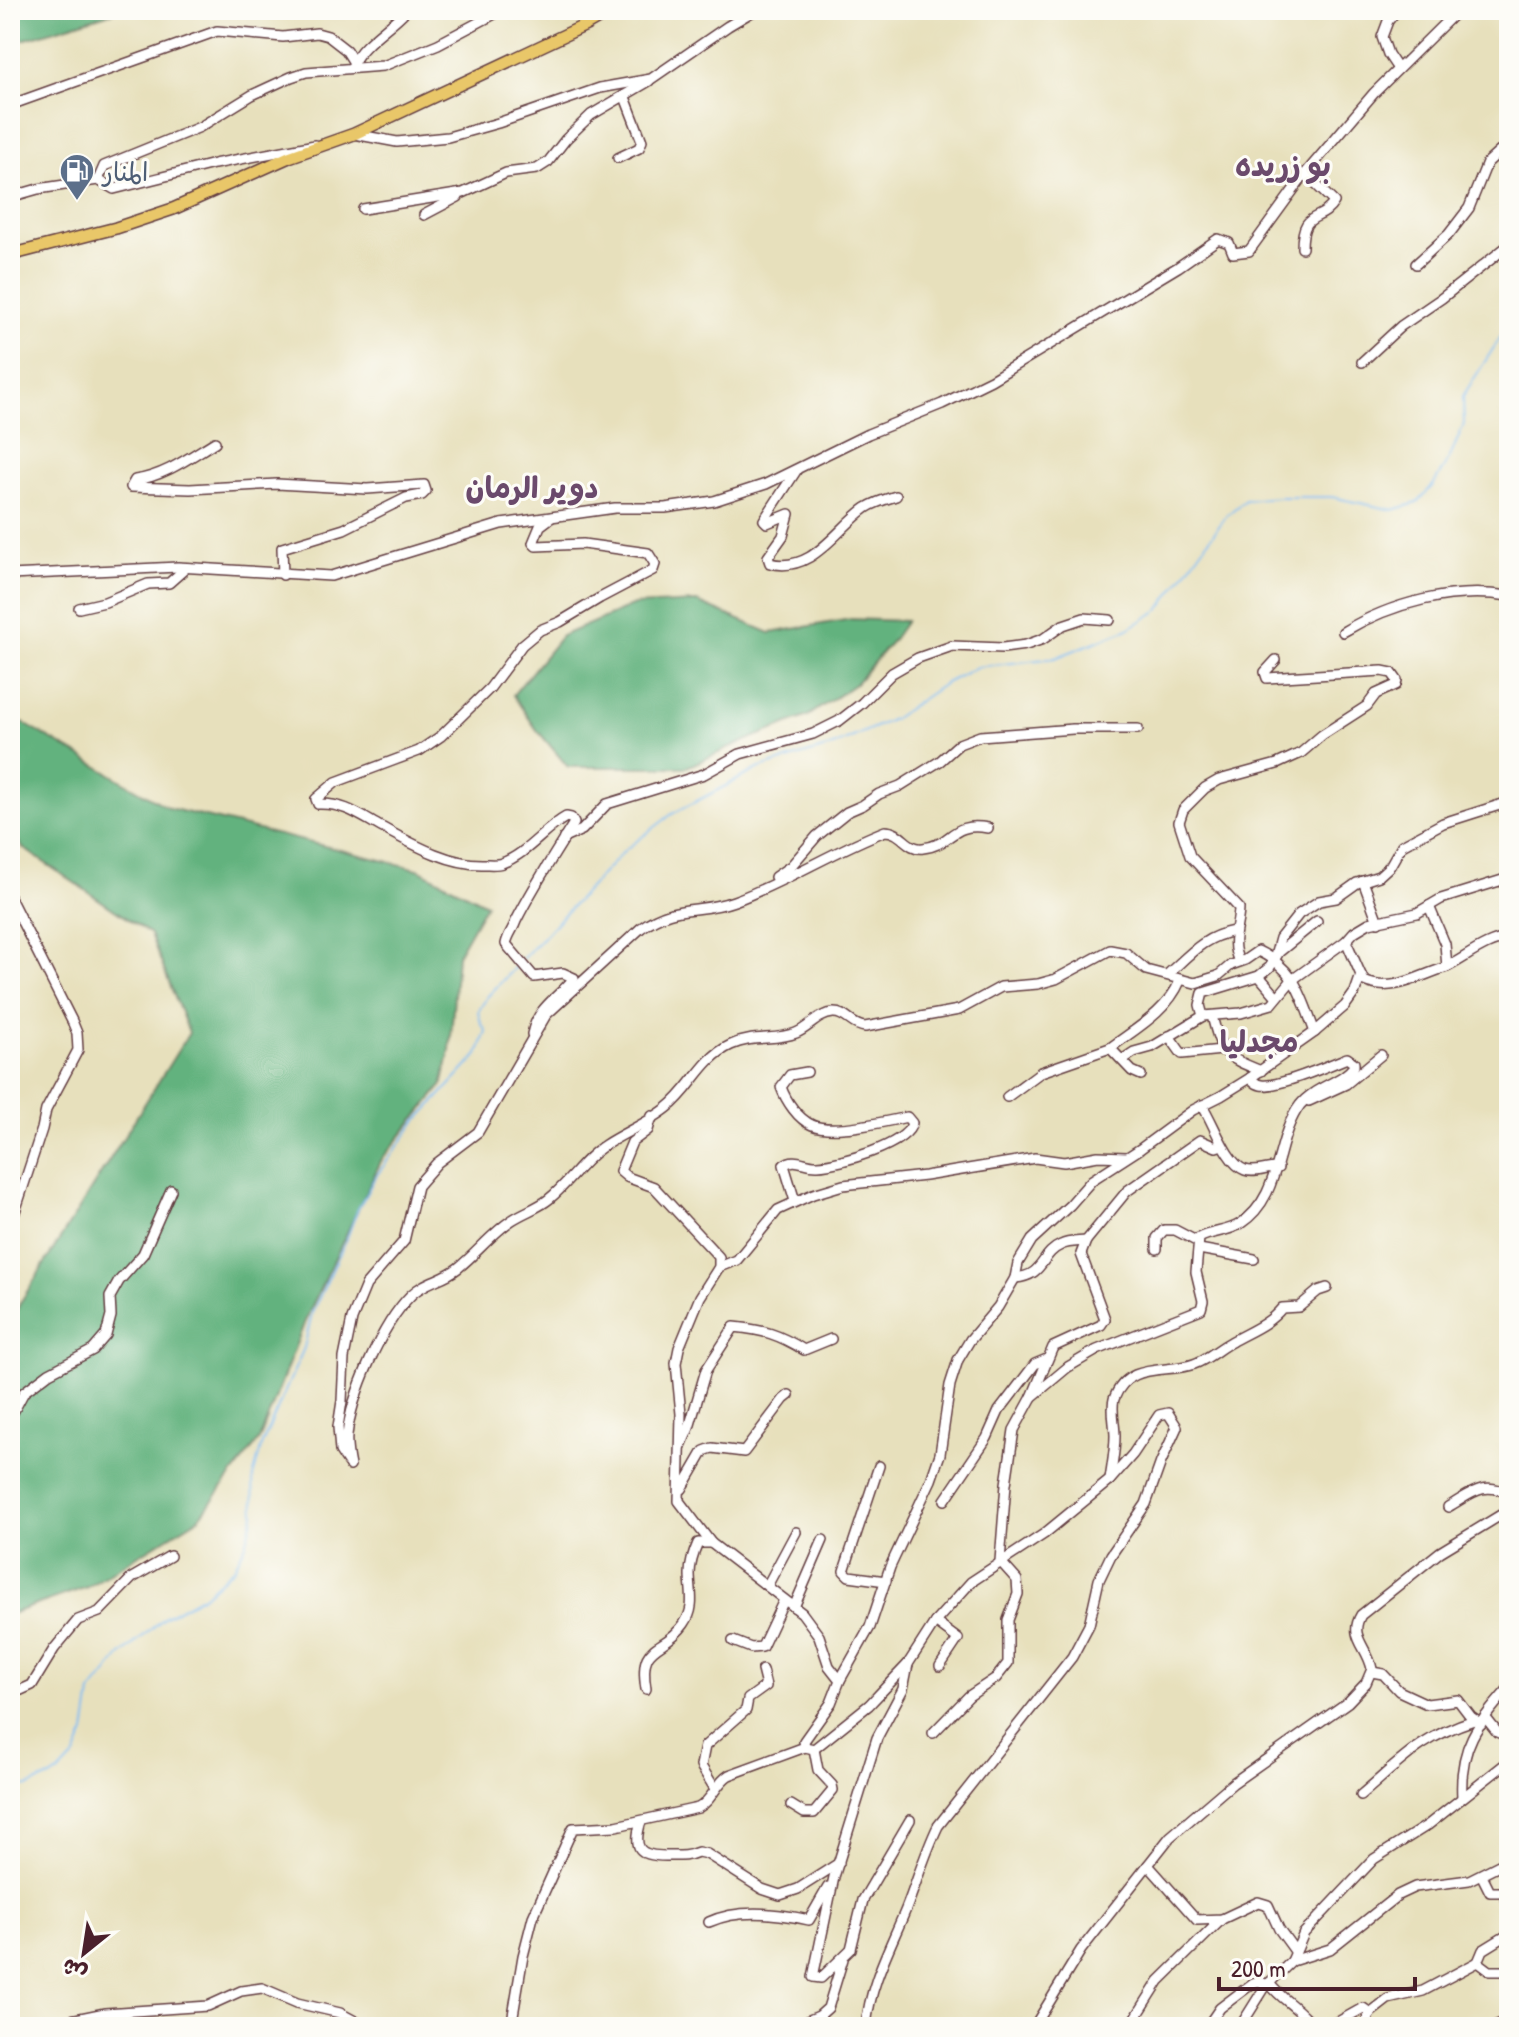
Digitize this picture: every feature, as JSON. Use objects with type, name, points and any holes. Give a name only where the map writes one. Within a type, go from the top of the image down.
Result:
[{"type":"main road","points":[[10,255],[116,228],[173,209],[325,143],[354,134],[612,10]]},
{"type":"street","points":[[352,64],[406,10]]},
{"type":"street","points":[[98,180],[104,166],[200,127],[252,95],[291,77],[352,64],[383,66],[438,44],[502,10]]},
{"type":"street","points":[[424,215],[506,173],[537,169],[581,123],[755,10]]},
{"type":"street","points":[[1397,10],[1388,21],[1382,37],[1398,69]]},
{"type":"street","points":[[10,575],[186,568],[331,576],[501,524],[615,508],[665,508],[714,501],[766,484],[1005,373],[1178,267],[1218,239],[1229,243],[1233,253],[1249,251],[1305,174],[1398,69],[1458,10]]},
{"type":"street","points":[[10,105],[217,31],[283,37],[317,33],[328,36],[346,50],[352,64]]},
{"type":"street","points":[[354,134],[397,142],[448,137],[600,88],[651,79]]},
{"type":"street","points":[[618,158],[639,148],[642,141],[625,97]]},
{"type":"street","points":[[10,197],[38,189],[98,180],[114,189],[214,164],[325,143]]},
{"type":"street","points":[[1416,264],[1449,234],[1469,208],[1487,163],[1509,143]]},
{"type":"street","points":[[1302,248],[1304,228],[1309,219],[1327,211],[1334,202],[1305,174]]},
{"type":"street","points":[[363,209],[463,193]]},
{"type":"street","points":[[1362,362],[1401,326],[1509,245]]},
{"type":"street","points":[[215,442],[168,469],[149,478],[135,480],[131,487],[190,489],[277,484],[367,489],[424,485],[426,491],[422,495],[406,498],[344,529],[282,548],[283,575]]},
{"type":"street","points":[[798,469],[764,520],[767,523],[789,514],[783,536],[768,557],[770,563],[785,567],[818,552],[867,507],[896,496]]},
{"type":"street","points":[[532,1034],[541,1010],[574,978],[568,973],[534,977],[506,944],[508,933],[574,823],[566,817],[553,824],[533,843],[501,864],[475,865],[419,846],[344,806],[318,804],[316,799],[336,782],[419,751],[441,736],[490,688],[522,645],[540,630],[653,570],[655,564],[648,553],[583,544],[536,546],[533,543],[540,526],[555,515]]},
{"type":"street","points":[[79,608],[105,602],[148,584],[169,583],[186,568]]},
{"type":"street","points":[[1343,632],[1398,606],[1481,592],[1509,596]]},
{"type":"street","points":[[564,838],[582,830],[607,804],[704,774],[740,754],[778,746],[826,728],[862,703],[892,673],[918,658],[952,646],[1003,648],[1026,645],[1043,639],[1063,625],[1084,618],[1110,620]]},
{"type":"street","points":[[1239,961],[1234,931],[1239,908],[1190,856],[1179,822],[1183,810],[1205,788],[1219,780],[1277,764],[1301,753],[1322,735],[1367,706],[1376,694],[1396,685],[1397,680],[1392,673],[1382,671],[1267,678],[1265,672],[1276,660]]},
{"type":"street","points":[[760,889],[791,866],[817,836],[847,812],[900,786],[940,761],[959,744],[980,736],[1073,729],[1138,729]]},
{"type":"street","points":[[1261,1071],[1236,1061],[1222,1050],[1200,1003],[1203,993],[1259,976],[1270,967],[1280,938],[1299,914],[1319,901],[1336,898],[1363,881],[1379,876],[1390,866],[1402,845],[1457,818],[1509,802]]},
{"type":"street","points":[[988,828],[964,827],[943,841],[921,848],[912,846],[897,833],[885,831],[726,904],[676,910],[657,917],[546,1015],[532,1034],[478,1132],[437,1163],[417,1186],[404,1241],[373,1274],[360,1294],[344,1358],[338,1427],[340,1451],[350,1466],[347,1436],[362,1383],[386,1330],[409,1297],[427,1282],[456,1270],[512,1219],[548,1200],[575,1171],[606,1145],[633,1131],[676,1101],[707,1061],[726,1047],[749,1039],[795,1033],[829,1014],[841,1014],[854,1025],[865,1027],[950,1012],[965,1008],[1001,987],[1056,979],[1110,950],[1126,953],[1144,969],[1195,983],[1212,979],[1258,951],[1274,960],[1301,991],[1315,1032]]},
{"type":"street","points":[[1122,1060],[1208,1016],[1272,1004],[1292,980],[1361,927],[1417,913],[1457,893],[1509,878]]},
{"type":"street","points":[[1363,881],[1378,922]]},
{"type":"street","points":[[10,898],[72,1021],[77,1033],[78,1050],[46,1110],[10,1227]]},
{"type":"street","points":[[1429,906],[1445,944],[1447,967]]},
{"type":"street","points":[[1274,960],[1317,921]]},
{"type":"street","points":[[1168,974],[1203,942],[1234,931]]},
{"type":"street","points":[[1346,941],[1364,981],[1389,986],[1447,967],[1488,944],[1509,938]]},
{"type":"street","points":[[791,1805],[804,1813],[814,1813],[833,1790],[818,1770],[804,1741],[831,1703],[840,1680],[870,1627],[886,1581],[936,1467],[946,1423],[950,1385],[958,1360],[970,1340],[998,1307],[1015,1278],[1018,1263],[1038,1233],[1070,1205],[1092,1180],[1202,1105],[1261,1071],[1315,1032],[1345,1006],[1355,992],[1361,975]]},
{"type":"street","points":[[1259,976],[1277,997]]},
{"type":"street","points":[[1007,1097],[1041,1072],[1110,1048],[1143,1026],[1161,1008],[1180,981]]},
{"type":"street","points":[[1169,1036],[1182,1054],[1222,1050]]},
{"type":"street","points":[[1110,1048],[1132,1071],[1141,1075]]},
{"type":"street","points":[[1302,1104],[1346,1084],[1381,1055]]},
{"type":"street","points":[[1032,1397],[1068,1367],[1097,1350],[1201,1309],[1203,1301],[1196,1272],[1198,1245],[1203,1235],[1243,1222],[1272,1184],[1289,1128],[1302,1104],[1323,1086],[1348,1074],[1354,1066],[1347,1058],[1297,1077],[1265,1085],[1255,1083],[1250,1078]]},
{"type":"street","points":[[795,1201],[784,1165],[787,1162],[798,1160],[806,1166],[838,1162],[890,1144],[912,1129],[907,1117],[885,1122],[815,1127],[801,1119],[781,1087],[790,1075],[807,1072]]},
{"type":"street","points":[[1202,1105],[1233,1161],[1244,1170],[1278,1168]]},
{"type":"street","points":[[652,1116],[648,1130],[632,1142],[620,1171],[627,1177],[654,1187],[719,1257],[719,1267],[700,1297],[676,1363],[681,1396],[681,1507],[711,1543],[802,1613],[819,1636],[829,1666],[840,1680]]},
{"type":"street","points":[[933,1733],[969,1696],[996,1678],[1008,1663],[1008,1620],[1018,1594],[1017,1580],[1000,1561],[1014,1430],[1056,1345],[1101,1325],[1105,1319],[1081,1254],[1086,1241],[1127,1191],[1166,1161],[1200,1140],[1216,1147],[1222,1145]]},
{"type":"street","points":[[719,1267],[737,1260],[778,1210],[843,1185],[925,1176],[1035,1158],[1064,1162],[1098,1156],[1126,1157]]},
{"type":"street","points":[[10,1418],[24,1392],[49,1373],[93,1350],[106,1335],[111,1316],[110,1297],[119,1281],[143,1254],[171,1190]]},
{"type":"street","points":[[1157,1249],[1157,1238],[1164,1230],[1175,1230],[1198,1245],[1254,1259]]},
{"type":"street","points":[[1015,1278],[1035,1272],[1061,1244],[1086,1241]]},
{"type":"street","points":[[1110,1480],[1115,1445],[1113,1401],[1123,1384],[1149,1369],[1177,1368],[1207,1358],[1269,1321],[1282,1308],[1299,1307],[1318,1291],[1327,1288]]},
{"type":"street","points":[[679,1449],[689,1428],[706,1370],[734,1327],[765,1330],[784,1337],[804,1350],[831,1339]]},
{"type":"street","points":[[945,1500],[987,1438],[993,1420],[1024,1376],[1035,1364],[1047,1359]]},
{"type":"street","points":[[679,1495],[704,1451],[712,1448],[744,1452],[789,1395]]},
{"type":"street","points":[[511,2027],[533,1917],[573,1828],[616,1826],[698,1808],[707,1802],[720,1781],[729,1775],[810,1748],[869,1705],[908,1664],[935,1622],[971,1582],[1044,1534],[1110,1480],[1133,1454],[1159,1415],[1168,1413],[1177,1427],[1146,1504],[1111,1555],[1099,1580],[1089,1625],[1081,1641],[1072,1657],[938,1826],[870,1996],[866,2027]]},
{"type":"street","points":[[879,1466],[844,1571],[849,1576],[886,1581]]},
{"type":"street","points":[[1448,1507],[1488,1486],[1509,1494]]},
{"type":"street","points":[[1034,2027],[1078,1955],[1170,1837],[1207,1803],[1348,1702],[1361,1689],[1372,1672],[1369,1657],[1356,1637],[1356,1624],[1361,1615],[1440,1552],[1509,1510]]},
{"type":"street","points":[[767,1586],[796,1532]]},
{"type":"street","points":[[794,1607],[823,1540]]},
{"type":"street","points":[[646,1689],[642,1667],[652,1649],[684,1624],[692,1607],[690,1572],[694,1553],[698,1543],[711,1543]]},
{"type":"street","points":[[10,1695],[32,1685],[54,1649],[78,1620],[99,1612],[132,1578],[170,1556]]},
{"type":"street","points":[[733,1641],[751,1648],[762,1647],[784,1600]]},
{"type":"street","points":[[935,1622],[958,1639],[940,1666]]},
{"type":"street","points":[[844,1958],[821,1978],[813,1977],[834,1877],[877,1738],[903,1689],[908,1664]]},
{"type":"street","points":[[715,1789],[701,1766],[705,1746],[746,1710],[748,1699],[766,1686],[762,1670]]},
{"type":"street","points":[[1372,1672],[1383,1674],[1399,1691],[1427,1704],[1458,1700],[1480,1720],[1509,1737]]},
{"type":"street","points":[[1462,1797],[1464,1754],[1480,1720],[1509,1688]]},
{"type":"street","points":[[1361,1795],[1414,1748],[1441,1731],[1480,1720]]},
{"type":"street","points":[[1240,2027],[1268,1984],[1293,1956],[1304,1933],[1374,1859],[1428,1825],[1509,1761]]},
{"type":"street","points":[[793,2027],[819,2016],[828,2008],[844,1958],[853,1944],[863,1900],[910,1820]]},
{"type":"street","points":[[641,1821],[636,1840],[647,1855],[707,1854],[770,1893],[789,1894],[839,1863]]},
{"type":"street","points":[[1293,1956],[1315,1956],[1330,1949],[1410,1889],[1482,1876],[1509,1860]]},
{"type":"street","points":[[1148,1865],[1195,1920],[1222,1919]]},
{"type":"street","points":[[1482,1876],[1490,1892],[1503,1892],[1509,1904]]},
{"type":"street","points":[[709,1922],[734,1913],[809,1920],[834,1877]]},
{"type":"street","points":[[1130,2027],[1159,1981],[1222,1919],[1253,1904],[1265,1903],[1273,1910],[1293,1956]]},
{"type":"street","points":[[1364,2027],[1370,2013],[1388,1999],[1423,1991],[1478,1962],[1483,1950],[1509,1934]]},
{"type":"street","points":[[1478,1962],[1492,1971],[1509,1971]]},
{"type":"street","points":[[1207,2027],[1221,2007],[1254,1981],[1268,1984],[1280,1998],[1308,2018],[1313,2027]]},
{"type":"street","points":[[37,2027],[105,2013],[208,2006],[241,1991],[262,1988],[297,2003],[340,2013],[366,2027]]},
{"type":"street","points":[[1329,2027],[1363,2008],[1370,2013]]},
{"type":"street","points":[[1492,2027],[1509,2020]]},
{"type":"green space","points":[[10,10],[120,10],[10,44]]},
{"type":"green space","points":[[697,602],[770,633],[851,619],[906,621],[855,684],[808,716],[687,767],[568,767],[513,695],[561,636],[634,605]]},
{"type":"green space","points":[[23,723],[169,808],[418,869],[486,904],[457,955],[450,1050],[442,1086],[382,1159],[306,1319],[259,1440],[199,1518],[87,1587],[10,1614],[10,1325],[20,1303],[189,1033],[150,934],[23,848],[10,831],[10,727]]},
{"type":"waterway","points":[[523,958],[625,850],[672,814],[760,768],[833,746],[893,719],[944,684],[977,667],[1055,658],[1128,629],[1159,610],[1227,515],[1245,500],[1332,497],[1393,510],[1417,503],[1434,484],[1450,457],[1464,424],[1463,396],[1509,324]]},
{"type":"waterway","points":[[10,1788],[29,1786],[59,1773],[75,1756],[85,1733],[91,1693],[120,1656],[165,1617],[203,1596],[234,1568],[246,1544],[254,1515],[253,1477],[262,1444],[304,1348],[312,1313],[357,1211],[374,1179],[415,1123],[478,1055],[486,1031],[478,1012],[487,997],[519,963]]},
{"type":"place","name":"المنار","points":[[77,202]]},
{"type":"district","name":"بو زريده","points":[[1283,165]]},
{"type":"district","name":"دوير الرمان","points":[[532,487]]},
{"type":"district","name":"مجدليا","points":[[1259,1041]]}]
